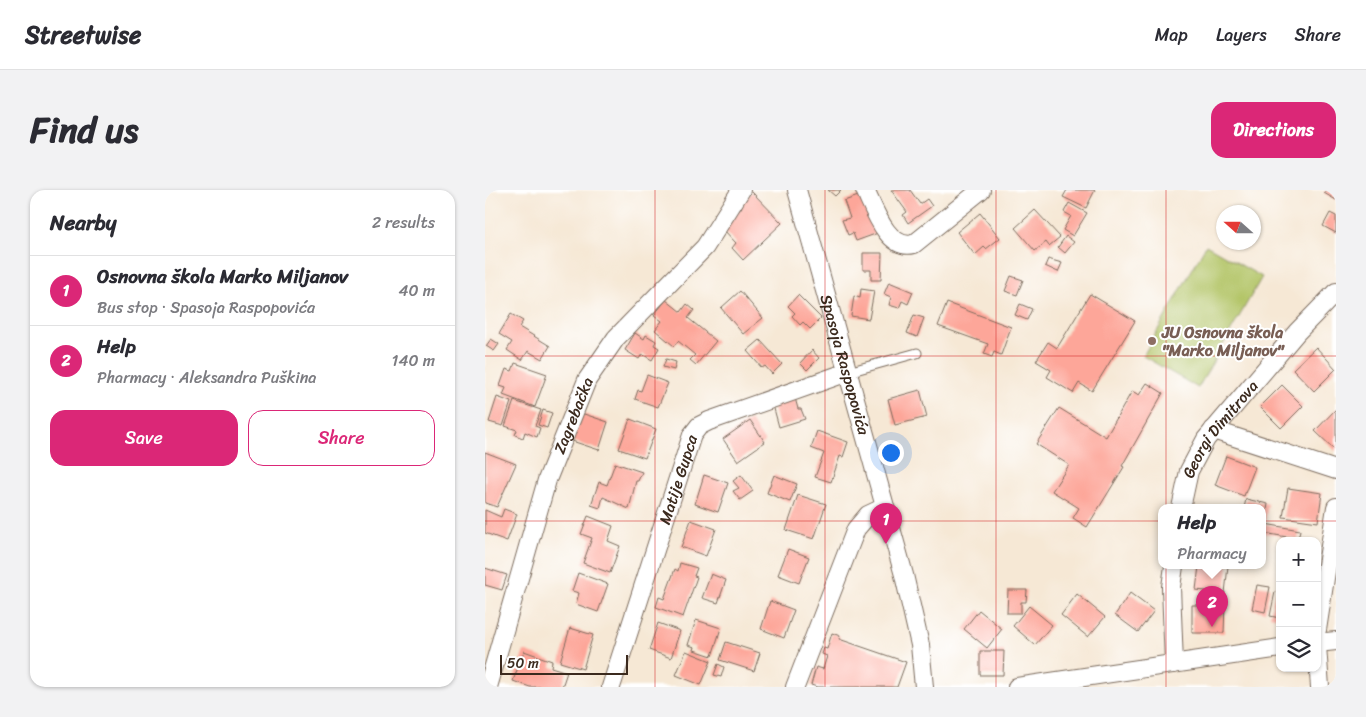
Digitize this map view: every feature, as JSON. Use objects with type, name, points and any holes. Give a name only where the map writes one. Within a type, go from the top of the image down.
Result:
[{"type":"street","name":"Zagrebačka","points":[[488,687],[547,480],[587,380],[616,338],[705,247],[741,190]]},
{"type":"street","name":"Spasoja Raspopovića","points":[[797,190],[904,575],[920,645],[924,687]]},
{"type":"street","points":[[865,190],[890,235],[901,244],[909,245],[914,244],[981,190]]},
{"type":"street","name":"Georgi Dimitrova","points":[[1182,504],[1189,470],[1196,454],[1213,430],[1297,332],[1336,292]]},
{"type":"street","name":"Matije Gupca","points":[[611,687],[692,435],[699,426],[709,421],[848,372]]},
{"type":"street","points":[[1213,430],[1336,470]]},
{"type":"street","points":[[795,687],[856,529],[868,515],[885,507]]},
{"type":"street","points":[[1317,627],[1336,507]]},
{"type":"street","points":[[1174,569],[1171,587],[1174,664]]},
{"type":"street","points":[[1321,643],[1336,641]]},
{"type":"street","points":[[1017,687],[1276,649]]},
{"type":"street","points":[[1319,672],[1320,687]]},
{"type":"lane","points":[[848,372],[917,353]]},
{"type":"green space","points":[[1206,245],[1262,277],[1198,388],[1143,356]]},
{"type":"building","points":[[828,190],[841,190],[835,196]]},
{"type":"building","points":[[891,190],[910,190],[920,204],[927,199],[932,206],[908,223],[903,215],[907,212]]},
{"type":"building","points":[[1067,190],[1095,190],[1086,208],[1063,197]]},
{"type":"building","points":[[1326,190],[1336,190],[1336,200],[1324,193]]},
{"type":"building","points":[[752,192],[782,223],[743,260],[732,248],[736,243],[723,229],[742,207],[740,204]]},
{"type":"building","points":[[864,194],[878,233],[856,241],[853,233],[848,235],[842,220],[850,218],[844,201]]},
{"type":"building","points":[[1069,203],[1087,213],[1073,236],[1063,230],[1071,216],[1064,212]]},
{"type":"building","points":[[1035,210],[1060,237],[1049,246],[1046,242],[1035,251],[1015,228]]},
{"type":"building","points":[[980,213],[1000,238],[986,249],[984,247],[975,255],[957,232]]},
{"type":"building","points":[[1330,213],[1336,216],[1336,233],[1323,226]]},
{"type":"building","points":[[1066,236],[1074,242],[1065,253],[1058,247]]},
{"type":"building","points":[[863,253],[882,253],[881,280],[871,280],[871,270],[863,270]]},
{"type":"building","points":[[1048,259],[1062,263],[1058,272],[1045,266]]},
{"type":"building","points":[[1011,276],[1023,280],[1017,295],[1005,291]]},
{"type":"building","points":[[889,282],[913,292],[908,304],[902,301],[899,308],[889,305],[891,297],[884,294]]},
{"type":"building","points":[[861,289],[874,291],[869,319],[851,316],[854,296],[860,298]]},
{"type":"building","points":[[740,291],[763,318],[743,334],[721,308]]},
{"type":"building","points":[[1090,294],[1135,321],[1092,391],[1079,383],[1073,393],[1047,377],[1051,370],[1036,361],[1048,342],[1057,348]]},
{"type":"building","points":[[798,295],[821,318],[810,329],[803,322],[800,325],[792,316],[795,313],[788,306]]},
{"type":"building","points":[[666,300],[681,312],[687,304],[694,310],[688,318],[716,341],[696,365],[690,360],[695,355],[678,341],[674,346],[655,330],[662,321],[654,315]]},
{"type":"building","points":[[947,303],[1011,327],[1001,355],[994,352],[992,357],[984,354],[988,344],[938,326]]},
{"type":"building","points":[[1020,304],[1032,309],[1027,320],[1015,315]]},
{"type":"building","points":[[511,314],[523,321],[519,327],[550,346],[542,359],[528,351],[522,360],[507,350],[512,342],[499,334]]},
{"type":"building","points":[[914,315],[924,318],[917,337],[907,333]]},
{"type":"building","points":[[635,333],[644,339],[646,335],[656,341],[654,345],[659,348],[652,360],[642,354],[639,359],[625,350]]},
{"type":"building","points":[[491,339],[499,344],[494,351],[486,346]]},
{"type":"building","points":[[760,340],[782,364],[772,374],[765,366],[762,368],[747,351]]},
{"type":"building","points":[[1316,347],[1336,369],[1314,391],[1293,369]]},
{"type":"building","points":[[812,350],[819,358],[807,370],[800,363]]},
{"type":"building","points":[[666,359],[676,362],[674,370],[663,367]]},
{"type":"building","points":[[515,363],[547,374],[535,407],[503,395],[506,388],[500,386],[506,369],[512,371]]},
{"type":"building","points":[[647,375],[668,383],[658,407],[635,399],[638,390],[641,391]]},
{"type":"building","points":[[1147,383],[1163,393],[1122,466],[1124,467],[1087,527],[1073,518],[1079,508],[1052,491],[1069,465],[1036,444],[1059,408],[1106,437],[1132,391],[1139,395]]},
{"type":"building","points":[[1282,385],[1303,406],[1281,428],[1260,407]]},
{"type":"building","points":[[920,390],[927,417],[895,425],[888,399]]},
{"type":"building","points":[[497,397],[511,402],[503,426],[489,422]]},
{"type":"building","points":[[795,398],[798,409],[801,409],[805,419],[779,427],[773,405]]},
{"type":"building","points":[[514,401],[541,410],[535,426],[540,428],[537,437],[525,432],[523,438],[515,435],[517,430],[505,426]]},
{"type":"building","points":[[1336,409],[1336,451],[1315,431]]},
{"type":"building","points":[[543,410],[552,413],[547,428],[538,425]]},
{"type":"building","points":[[581,413],[608,422],[599,450],[572,441]]},
{"type":"building","points":[[630,419],[656,429],[645,458],[619,449]]},
{"type":"building","points":[[750,420],[765,442],[738,461],[723,439]]},
{"type":"building","points":[[817,431],[848,442],[843,457],[840,456],[831,482],[815,477],[824,453],[811,448]]},
{"type":"building","points":[[485,452],[516,464],[497,507],[485,503]]},
{"type":"building","points":[[1226,456],[1255,467],[1244,496],[1215,485]]},
{"type":"building","points":[[615,463],[642,472],[638,481],[636,481],[629,509],[603,497],[600,508],[591,505],[599,482],[607,485]]},
{"type":"building","points":[[704,475],[728,483],[718,512],[695,504]]},
{"type":"building","points":[[741,475],[753,491],[740,500],[733,491],[739,488],[733,481]]},
{"type":"building","points":[[774,475],[797,484],[790,502],[767,493]]},
{"type":"building","points":[[1288,488],[1322,493],[1318,522],[1283,517]]},
{"type":"building","points":[[798,495],[826,504],[814,539],[786,530]]},
{"type":"building","points":[[1246,499],[1268,504],[1266,516],[1266,504],[1245,504]]},
{"type":"building","points":[[504,509],[517,514],[507,541],[485,533],[485,510],[501,517]]},
{"type":"building","points":[[588,516],[613,526],[608,541],[620,546],[610,573],[583,563],[592,538],[581,534]]},
{"type":"building","points":[[691,520],[716,529],[706,556],[681,547]]},
{"type":"building","points":[[1266,524],[1300,530],[1298,537],[1287,537],[1266,533]]},
{"type":"building","points":[[788,549],[809,557],[799,583],[778,575]]},
{"type":"building","points":[[680,563],[697,568],[694,576],[697,577],[683,617],[656,607],[659,597],[664,599],[675,569],[678,571]]},
{"type":"building","points":[[485,568],[507,575],[502,590],[485,585]]},
{"type":"building","points":[[1199,569],[1228,569],[1225,593],[1196,590]]},
{"type":"building","points":[[578,573],[608,584],[598,612],[576,604],[579,593],[572,591]]},
{"type":"building","points":[[711,574],[726,580],[718,603],[702,598]]},
{"type":"building","points":[[1257,585],[1270,587],[1265,612],[1252,609]]},
{"type":"building","points":[[1008,590],[1027,590],[1026,602],[1021,602],[1021,613],[1007,613]]},
{"type":"building","points":[[1275,592],[1276,592],[1276,617],[1270,616]]},
{"type":"building","points":[[1130,593],[1154,611],[1138,632],[1115,615]]},
{"type":"building","points":[[1077,594],[1105,617],[1088,637],[1061,615]]},
{"type":"building","points":[[770,601],[794,610],[784,638],[761,629]]},
{"type":"building","points":[[1192,605],[1225,605],[1224,633],[1192,633]]},
{"type":"building","points":[[1029,606],[1052,625],[1035,645],[1013,626]]},
{"type":"building","points":[[979,610],[1002,629],[987,648],[964,629]]},
{"type":"building","points":[[696,620],[721,628],[712,656],[694,650],[695,647],[688,645]]},
{"type":"building","points":[[658,623],[680,631],[671,658],[649,650]]},
{"type":"building","points":[[570,628],[593,635],[583,669],[560,662]]},
{"type":"building","points":[[832,633],[840,636],[839,639],[906,662],[897,687],[817,687],[811,685],[816,667],[823,669],[827,656],[822,654],[824,648],[827,649]]},
{"type":"building","points":[[726,642],[760,653],[754,671],[720,660]]},
{"type":"building","points":[[524,651],[552,661],[551,667],[567,672],[562,687],[530,687],[513,681]]},
{"type":"building","points":[[686,651],[711,661],[701,685],[676,675]]},
{"type":"building","points":[[980,651],[1004,651],[1003,675],[980,675]]},
{"type":"building","points":[[718,664],[724,667],[721,677],[714,675]]},
{"type":"place","name":"JU Osnovna škola \"Marko Miljanov\"","points":[[1152,341]]},
{"type":"place","name":"Osnovna škola Marko Miljanov","points":[[886,544]]},
{"type":"place","name":"Help","points":[[1212,627]]}]
